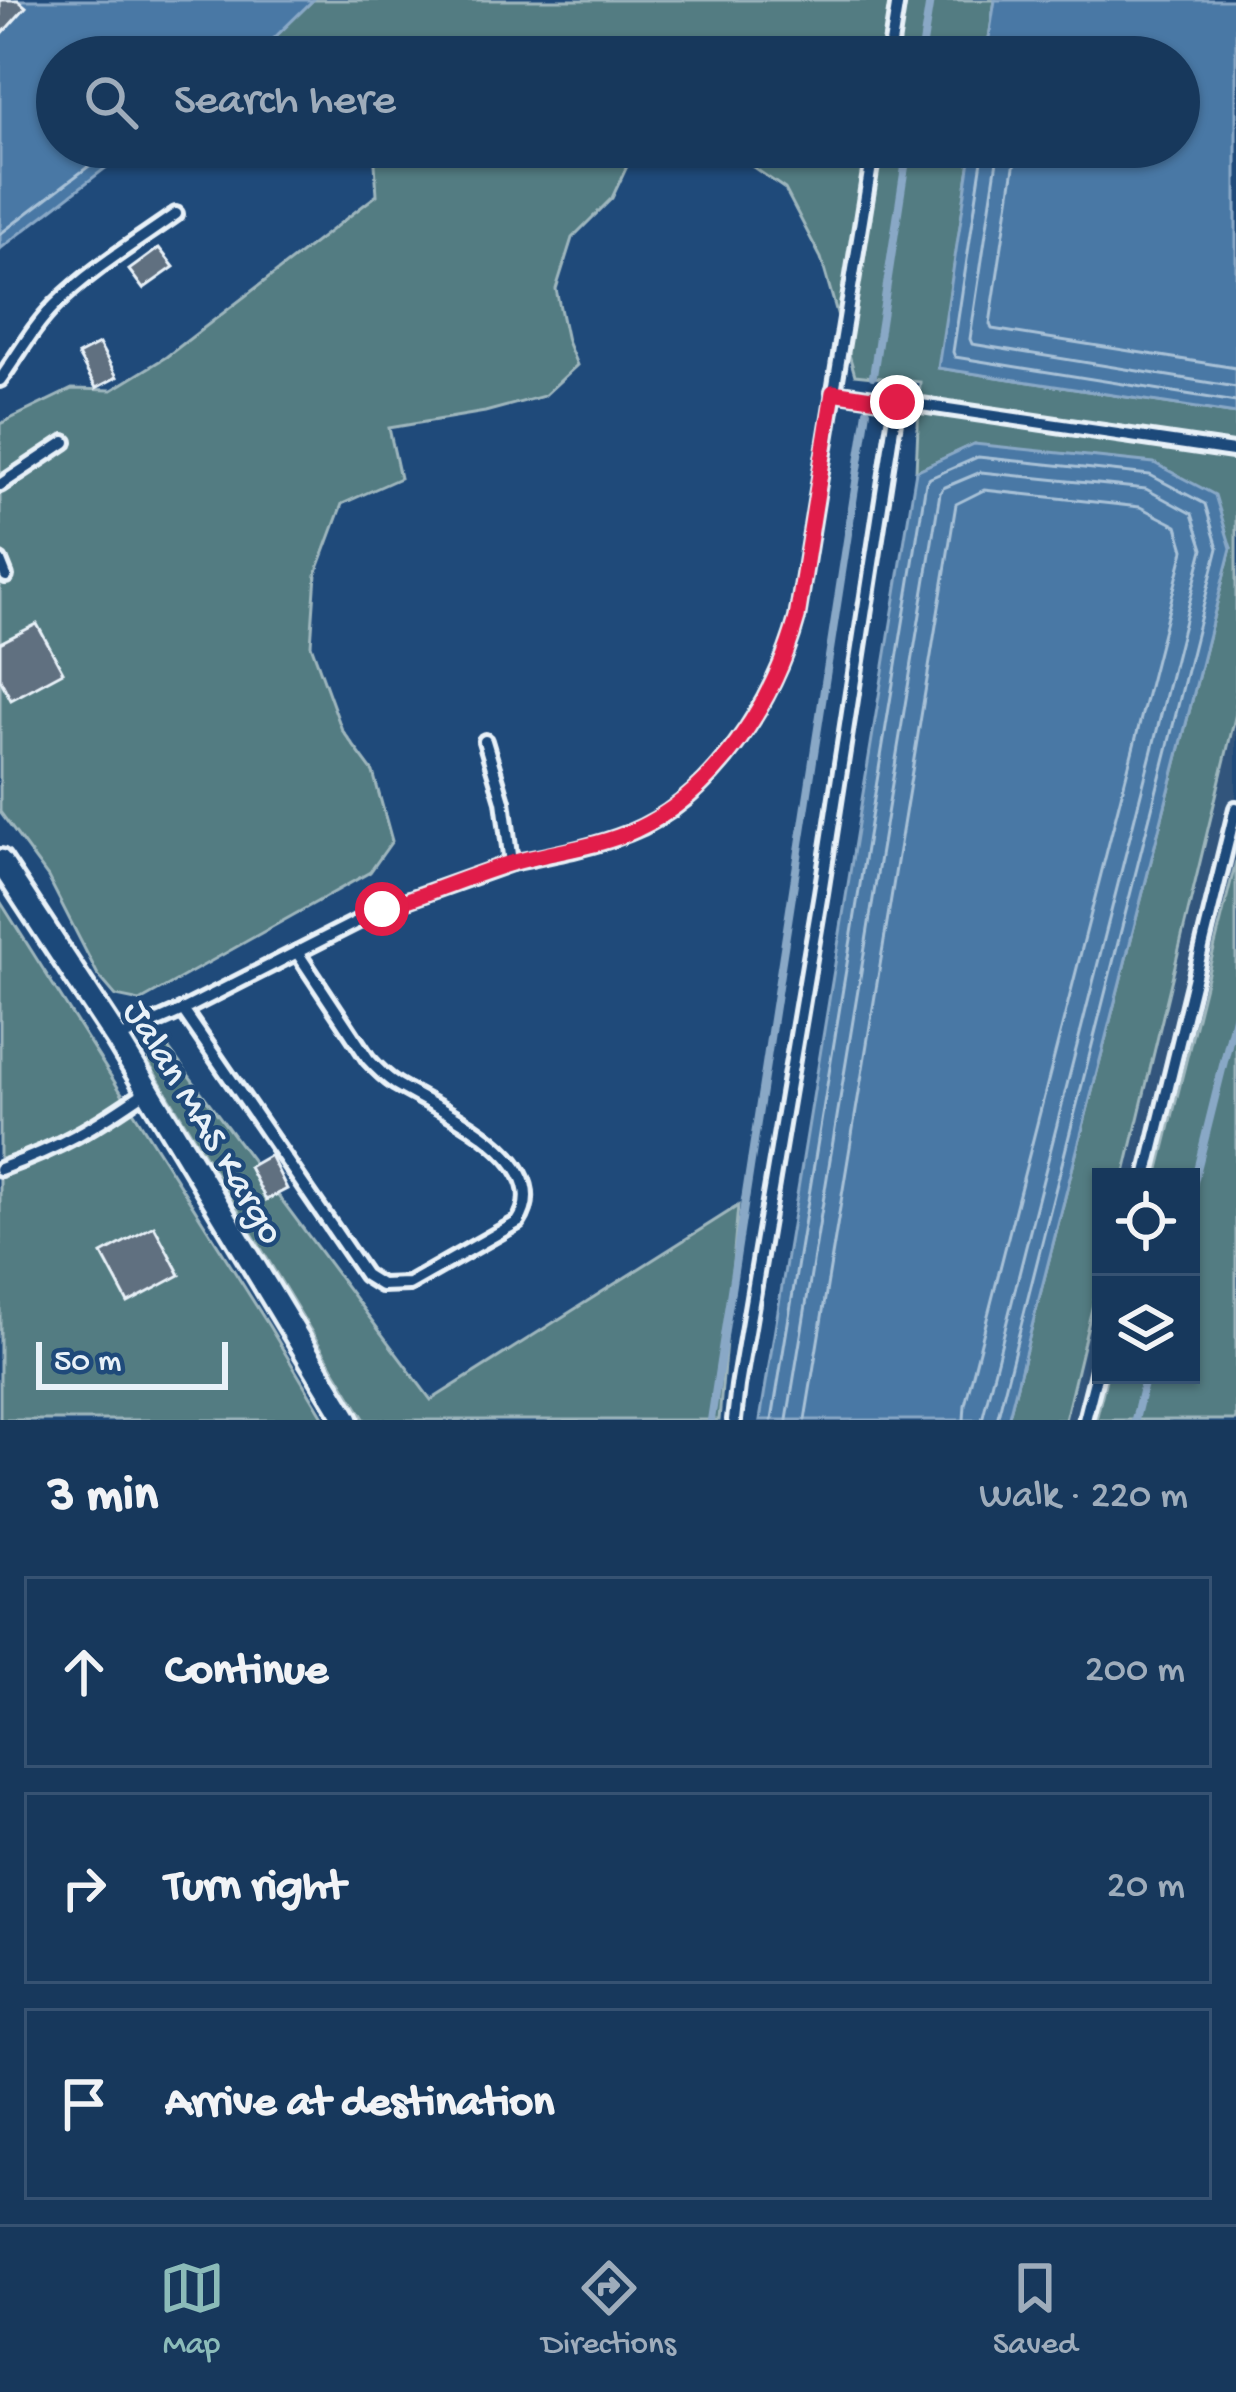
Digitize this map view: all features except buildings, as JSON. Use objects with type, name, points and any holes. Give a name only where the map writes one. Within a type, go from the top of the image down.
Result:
[{"type":"street","name":"Jalan MAS Kargo","points":[[0,861],[117,1039],[347,1420]]},
{"type":"lane","points":[[892,36],[898,0]]},
{"type":"lane","points":[[117,1039],[382,909],[511,863],[633,831],[669,812],[722,761],[749,725],[788,650],[797,618],[870,168]]},
{"type":"lane","points":[[0,380],[57,303],[176,214]]},
{"type":"lane","points":[[833,392],[1233,451]]},
{"type":"lane","points":[[734,1420],[897,402]]},
{"type":"lane","points":[[0,485],[65,442]]},
{"type":"lane","points":[[0,561],[6,576]]},
{"type":"lane","points":[[484,741],[503,801],[511,863]]},
{"type":"lane","points":[[1148,1168],[1236,808]]},
{"type":"lane","points":[[183,1010],[365,1275],[381,1285],[409,1284],[518,1222],[528,1198],[516,1169],[475,1128],[381,1073],[297,952]]},
{"type":"lane","points":[[0,1169],[79,1136],[148,1090]]},
{"type":"lane","points":[[1085,1420],[1094,1384]]},
{"type":"shaded area","points":[[1236,714],[1236,1420],[1065,1420],[1092,1308],[1092,1384],[1200,1384],[1200,1168],[1126,1168]]},
{"type":"green space","points":[[313,0],[995,0],[989,36],[276,36]]},
{"type":"green space","points":[[375,168],[626,168],[612,198],[572,238],[556,289],[577,365],[544,396],[485,412],[389,428],[400,478],[342,504],[316,574],[311,645],[342,730],[373,772],[392,841],[370,872],[140,1001],[116,996],[98,975],[48,877],[0,812],[0,424],[72,389],[112,390],[166,357],[377,195]]},
{"type":"green space","points":[[754,168],[969,168],[939,368],[1236,414],[1236,713],[1126,1168],[1092,1168],[1092,1308],[1065,1420],[1008,1420],[1231,548],[975,444],[916,471],[920,382],[855,375],[821,258],[785,189]]},
{"type":"green space","points":[[1236,861],[1236,1420],[1096,1420],[1105,1384],[1200,1384],[1200,1168],[1159,1168]]},
{"type":"green space","points":[[0,901],[269,1326],[325,1420],[0,1420]]},
{"type":"green space","points":[[166,1045],[431,1400],[738,1206],[719,1420],[365,1420],[148,1062]]},
{"type":"water","points":[[16,0],[313,0],[276,36],[36,36],[36,168],[106,168],[0,249],[0,17]]},
{"type":"water","points":[[995,0],[1236,0],[1236,414],[938,368],[969,168],[1200,168],[1200,36],[989,36]]},
{"type":"water","points":[[974,444],[1154,463],[1215,495],[1231,548],[1008,1420],[760,1420],[916,471]]},
{"type":"waterway","points":[[924,36],[930,0]]},
{"type":"waterway","points":[[873,376],[905,168]]},
{"type":"waterway","points":[[711,1420],[867,411]]},
{"type":"waterway","points":[[1197,1168],[1236,1013]]},
{"type":"waterway","points":[[1135,1420],[1144,1384]]},
{"type":"route","points":[[382,909],[511,863],[633,831],[669,812],[696,787],[749,725],[788,650],[833,392],[897,402]]}]
